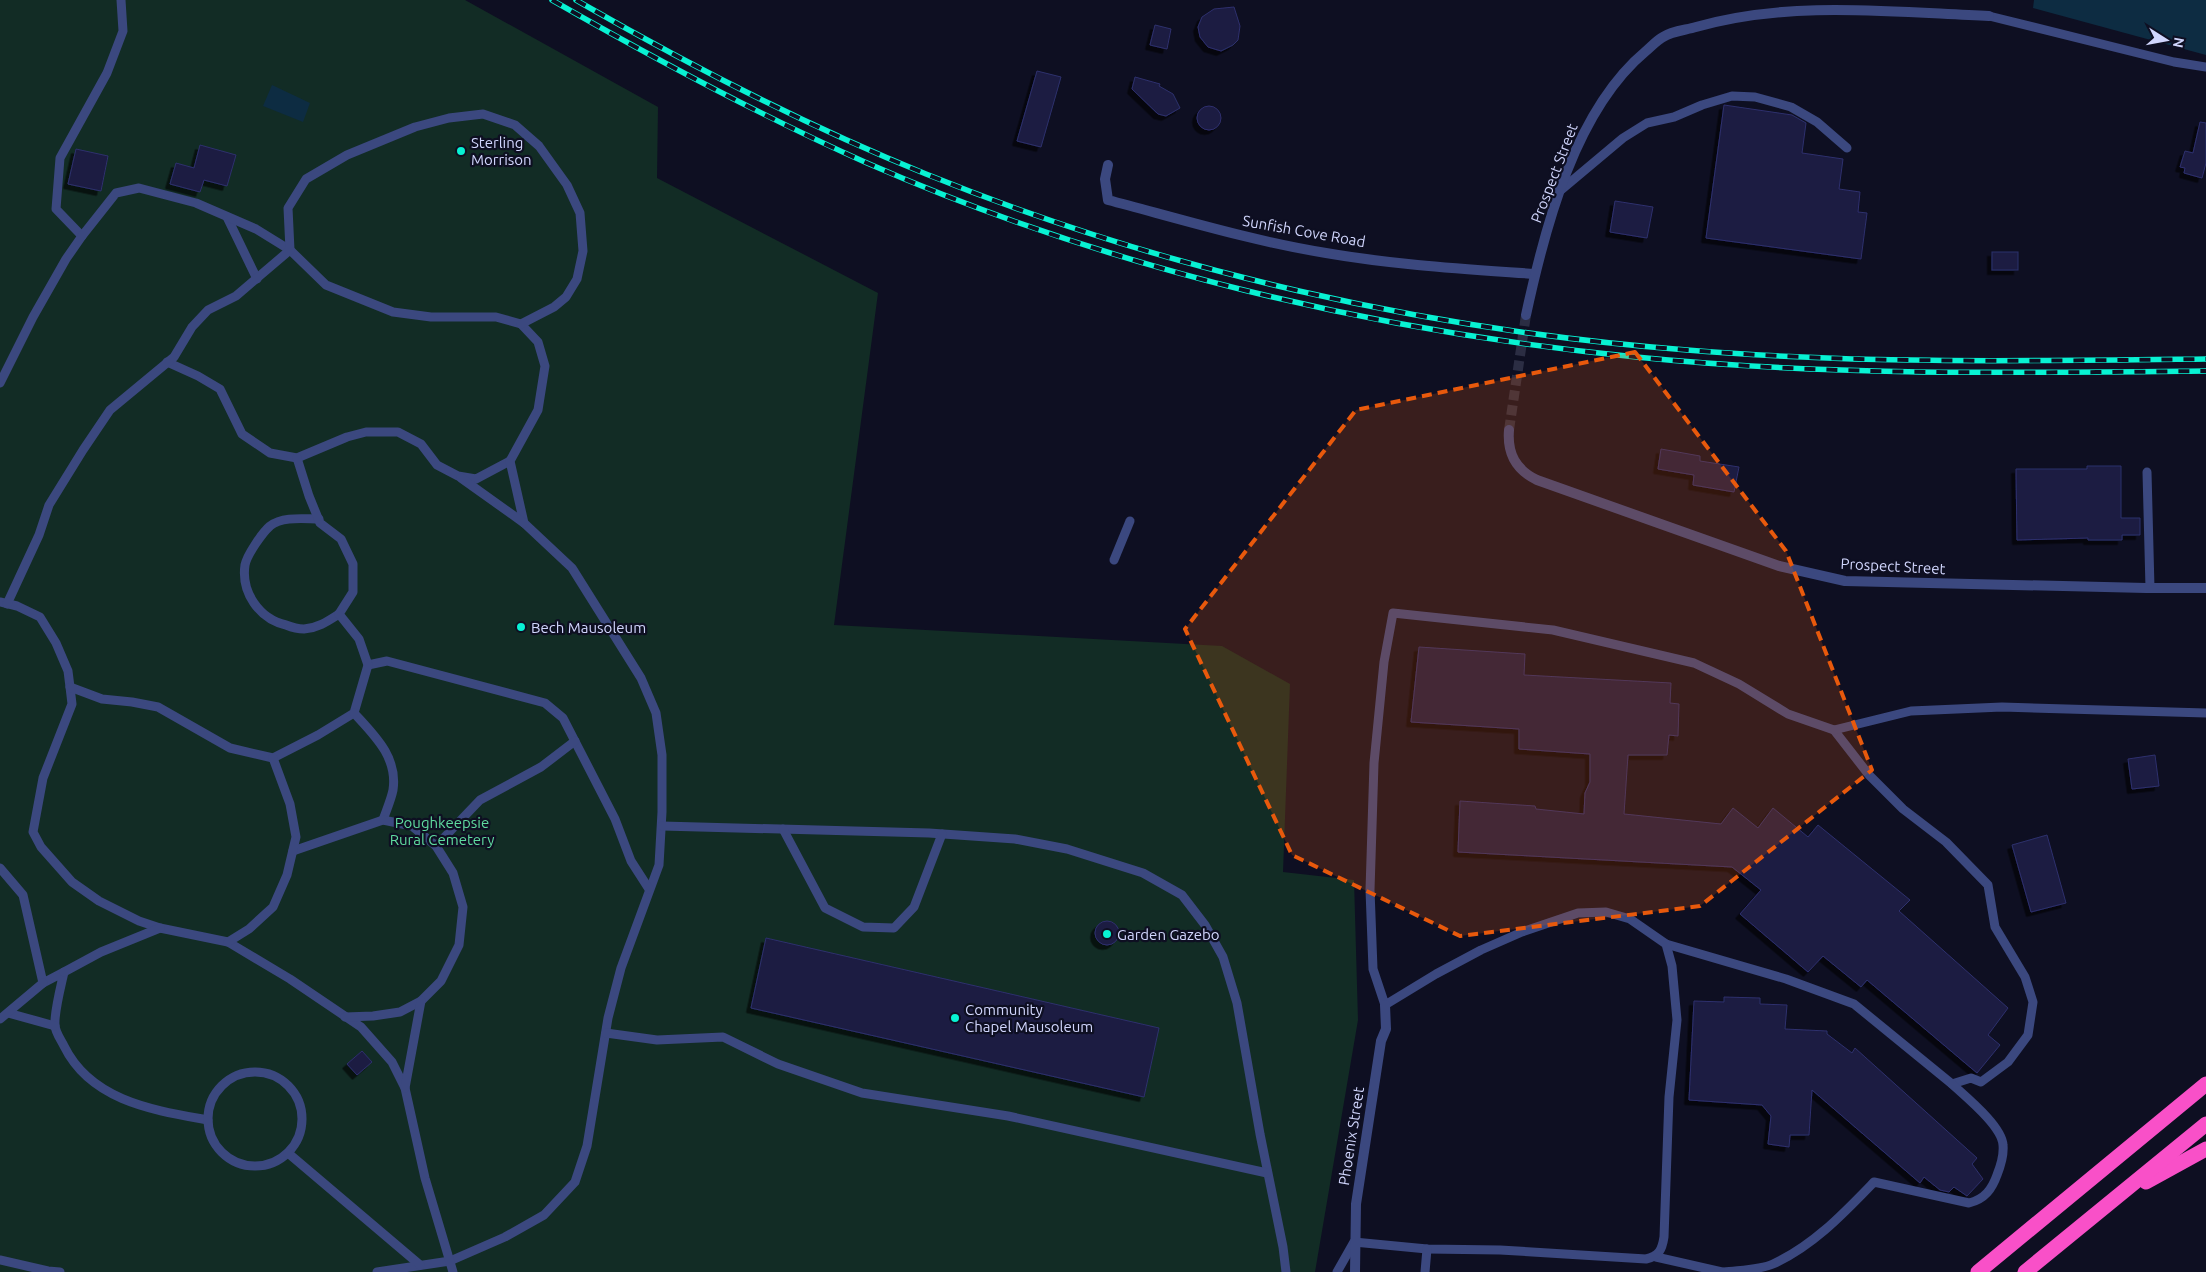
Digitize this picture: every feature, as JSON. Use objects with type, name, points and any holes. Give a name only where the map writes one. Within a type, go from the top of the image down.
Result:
[{"type":"highway","points":[[1978,1272],[2206,1084]]},
{"type":"highway","points":[[2025,1272],[2206,1124]]},
{"type":"highway","points":[[2112,1201],[2206,1149]]},
{"type":"street","name":"Prospect Street","points":[[1526,315],[1535,274],[1561,190],[1580,138],[1598,107],[1629,66],[1664,36],[1726,18],[1816,9],[1989,16]]},
{"type":"street","name":"Sunfish Cove Road","points":[[1108,165],[1105,179],[1108,200],[1220,230],[1326,253],[1439,267],[1535,274]]},
{"type":"street","name":"Prospect Street","points":[[1509,430],[1509,446],[1515,462],[1520,470],[1537,480],[1779,566],[1845,580],[2206,588]]},
{"type":"street","name":"Phoenix Street","points":[[1356,1272],[1354,1242],[1357,1195],[1381,1041],[1386,1029],[1385,1005]]},
{"type":"lane","points":[[82,236],[56,208],[60,158],[107,73],[123,31],[121,0]]},
{"type":"lane","points":[[1989,16],[2174,62],[2206,68]]},
{"type":"lane","points":[[1561,190],[1623,138],[1647,122],[1674,117],[1702,105],[1732,96],[1755,98],[1791,107],[1817,122],[1846,148]]},
{"type":"lane","points":[[290,250],[288,208],[306,179],[347,155],[415,127],[449,118],[483,114],[514,125],[539,146],[567,185],[580,212],[583,251],[577,279],[566,297],[554,307],[521,324]]},
{"type":"lane","points":[[0,383],[33,317],[66,259],[82,236],[116,193],[139,188],[196,203],[256,230],[290,250],[326,285],[393,312],[431,317],[496,316],[521,324],[538,342],[545,366],[538,410],[510,461],[476,479],[458,476]]},
{"type":"lane","points":[[227,217],[257,279]]},
{"type":"lane","points":[[290,250],[236,296],[208,310],[192,327],[174,357],[110,410],[82,450],[49,505],[39,535],[3,603],[17,606],[40,617],[56,643],[68,671],[72,704],[42,778],[33,832],[51,860],[72,882],[99,901],[160,928],[228,942],[290,979],[361,1028],[378,1045],[392,1062],[405,1088],[425,1178],[453,1272]]},
{"type":"lane","points":[[167,362],[198,376],[220,390],[242,434],[270,453],[297,458],[347,437],[366,432],[398,432],[421,444],[437,465],[458,476],[524,523],[572,568],[641,678],[656,713],[662,754],[662,826],[659,865],[621,968],[606,1033],[587,1146],[575,1182],[544,1216],[505,1237],[450,1261],[377,1272]]},
{"type":"lane","points":[[297,458],[319,520],[341,539],[353,564],[353,592],[340,614],[323,625],[303,629],[276,623],[257,609],[246,590],[245,564],[256,544],[271,525],[290,519],[319,520]]},
{"type":"lane","points":[[510,461],[524,523]]},
{"type":"lane","points":[[2147,472],[2150,588]]},
{"type":"lane","points":[[1114,560],[1130,521]]},
{"type":"lane","points":[[1337,1272],[1354,1242],[1427,1249],[1500,1250],[1630,1260],[1656,1257],[1723,1272],[1772,1265],[1811,1242],[1837,1220],[1874,1182],[1969,1203],[1978,1200],[1988,1193],[1994,1184],[2001,1165],[2003,1143],[1999,1132],[1952,1084],[1854,1004],[1786,979],[1666,944],[1630,919],[1606,912],[1578,913],[1522,932],[1436,974],[1385,1005],[1373,969],[1370,890],[1375,754],[1384,662],[1393,613],[1553,630],[1694,662],[1739,684],[1788,714],[1834,730],[1869,775],[1903,809],[1946,842],[1988,885],[1995,927],[2025,978],[2033,1002],[2028,1035],[2008,1062],[1981,1082],[1971,1078],[1952,1084]]},
{"type":"lane","points":[[70,687],[102,699],[158,707],[230,748],[272,758],[318,735],[354,713],[368,665],[359,639],[340,614]]},
{"type":"lane","points":[[368,665],[387,661],[545,703],[563,718],[615,819],[631,861],[649,889]]},
{"type":"lane","points":[[1834,730],[1911,711],[2002,707],[2206,713]]},
{"type":"lane","points":[[354,713],[380,742],[391,762],[393,790],[383,820]]},
{"type":"lane","points":[[436,846],[480,800],[541,767],[575,741]]},
{"type":"lane","points":[[228,942],[249,929],[273,907],[287,875],[293,851],[296,837],[290,804],[272,758]]},
{"type":"lane","points":[[293,851],[383,820],[412,826],[436,846],[453,873],[463,907],[459,945],[441,981],[420,1001],[400,1012],[373,1016],[345,1017]]},
{"type":"lane","points":[[662,826],[942,834],[1015,838],[1067,849],[1143,873],[1182,895],[1205,925],[1223,957],[1237,1003],[1283,1247],[1286,1272]]},
{"type":"lane","points":[[783,829],[825,908],[863,927],[894,928],[914,906],[942,834]]},
{"type":"lane","points":[[0,868],[23,895],[43,984]]},
{"type":"lane","points":[[0,1019],[43,984],[64,972],[101,952],[160,928]]},
{"type":"lane","points":[[1656,1257],[1662,1249],[1664,1237],[1669,1097],[1677,1020],[1672,966],[1666,944]]},
{"type":"lane","points":[[64,972],[54,1026],[71,1059],[95,1086],[124,1100],[156,1110],[208,1120]]},
{"type":"lane","points":[[405,1088],[420,1001]]},
{"type":"lane","points":[[8,1012],[54,1026]]},
{"type":"lane","points":[[606,1033],[657,1040],[723,1037],[778,1064],[862,1093],[1008,1116],[1268,1173]]},
{"type":"lane","points":[[258,1071],[273,1075],[286,1083],[296,1095],[302,1110],[302,1125],[298,1140],[288,1153],[275,1162],[260,1166],[245,1165],[230,1159],[218,1149],[211,1136],[208,1120],[210,1104],[217,1090],[228,1080],[242,1073],[258,1071]]},
{"type":"lane","points":[[288,1153],[420,1265]]},
{"type":"lane","points":[[1425,1272],[1427,1249]]},
{"type":"lane","points":[[0,1253],[14,1263]]},
{"type":"lane","points":[[0,1260],[48,1272],[60,1272]]},
{"type":"highlighted area","points":[[1635,352],[1786,551],[1872,770],[1700,906],[1460,936],[1292,855],[1185,629],[1356,410]]},
{"type":"green space","name":"Poughkeepsie Rural Cemetery","points":[[0,0],[465,0],[658,107],[657,178],[878,293],[834,625],[1222,646],[1290,684],[1283,872],[1354,880],[1358,1020],[1315,1272],[0,1272]]},
{"type":"water","points":[[2034,0],[2206,0],[2206,55],[2033,8]]},
{"type":"water","points":[[272,85],[310,103],[303,122],[263,106]]},
{"type":"building","points":[[1234,7],[1240,26],[1238,40],[1221,51],[1208,47],[1200,37],[1198,27],[1202,17],[1214,9]]},
{"type":"building","points":[[1155,25],[1171,29],[1167,49],[1150,45]]},
{"type":"building","points":[[1037,71],[1061,77],[1041,147],[1017,141]]},
{"type":"building","points":[[1135,77],[1160,84],[1159,86],[1173,94],[1180,108],[1166,116],[1158,114],[1132,89]]},
{"type":"building","points":[[1724,105],[1792,115],[1806,123],[1802,153],[1843,159],[1839,189],[1860,192],[1858,212],[1867,213],[1861,259],[1706,238]]},
{"type":"building","points":[[1209,106],[1218,109],[1221,118],[1218,127],[1209,130],[1200,127],[1197,118],[1200,109]]},
{"type":"building","points":[[2200,122],[2206,123],[2206,163],[2202,178],[2184,173],[2185,168],[2180,167],[2185,151],[2193,153]]},
{"type":"building","points":[[200,145],[236,155],[227,186],[204,180],[200,192],[170,184],[176,163],[194,168]]},
{"type":"building","points":[[76,149],[108,156],[101,191],[68,184]]},
{"type":"building","points":[[1615,201],[1653,207],[1647,238],[1610,232]]},
{"type":"building","points":[[1992,252],[2018,252],[2018,270],[1992,270]]},
{"type":"building","points":[[1661,449],[1700,456],[1700,461],[1739,467],[1734,492],[1693,485],[1694,475],[1658,469]]},
{"type":"building","points":[[2087,466],[2121,466],[2121,518],[2140,518],[2140,535],[2122,535],[2122,540],[2088,540],[2088,538],[2017,540],[2016,469],[2087,469]]},
{"type":"building","points":[[1419,647],[1525,654],[1524,675],[1671,683],[1670,703],[1679,704],[1678,736],[1669,735],[1667,755],[1628,755],[1624,814],[1721,824],[1733,808],[1758,828],[1773,808],[1808,837],[1818,825],[1910,900],[1899,911],[2008,1008],[1988,1035],[2000,1045],[1977,1073],[1867,980],[1861,987],[1823,956],[1808,972],[1740,914],[1761,890],[1732,867],[1458,852],[1460,801],[1535,806],[1536,809],[1584,814],[1585,793],[1590,782],[1590,754],[1519,749],[1519,729],[1411,722]]},
{"type":"building","points":[[2155,755],[2159,786],[2132,789],[2128,759]]},
{"type":"building","points":[[2047,835],[2066,903],[2031,912],[2012,845]]},
{"type":"building","name":"Garden Gazebo","points":[[1102,921],[1112,921],[1119,928],[1119,938],[1112,945],[1102,945],[1095,938],[1095,928]]},
{"type":"building","name":"Community Chapel Mausoleum","points":[[766,938],[1159,1028],[1144,1097],[751,1008]]},
{"type":"building","points":[[1724,997],[1760,998],[1760,1004],[1787,1005],[1785,1029],[1827,1031],[1827,1034],[1852,1053],[1855,1048],[1977,1158],[1972,1164],[1983,1179],[1967,1196],[1954,1187],[1949,1192],[1940,1190],[1924,1177],[1920,1183],[1812,1090],[1809,1135],[1790,1135],[1789,1147],[1768,1144],[1771,1116],[1762,1105],[1689,1100],[1694,1001],[1724,1002]]},
{"type":"building","points":[[362,1051],[372,1062],[357,1075],[347,1064]]},
{"type":"tunnel","points":[[1509,430],[1526,315]]},
{"type":"railway","points":[[552,0],[668,65],[787,126],[867,163],[959,201],[1052,234],[1147,264],[1244,290],[1341,312],[1439,331],[1537,346],[1707,363],[1921,372],[2206,371]]},
{"type":"railway","points":[[576,0],[704,71],[792,115],[926,174],[1018,209],[1111,240],[1205,267],[1300,291],[1396,311],[1493,328],[1590,341],[1687,350],[1881,360],[2206,359]]},
{"type":"place","name":"Sterling Morrison","points":[[461,151]]},
{"type":"place","name":"Bech Mausoleum","points":[[521,627]]},
{"type":"place","name":"Garden Gazebo","points":[[1107,934]]},
{"type":"place","name":"Community Chapel Mausoleum","points":[[955,1018]]}]
